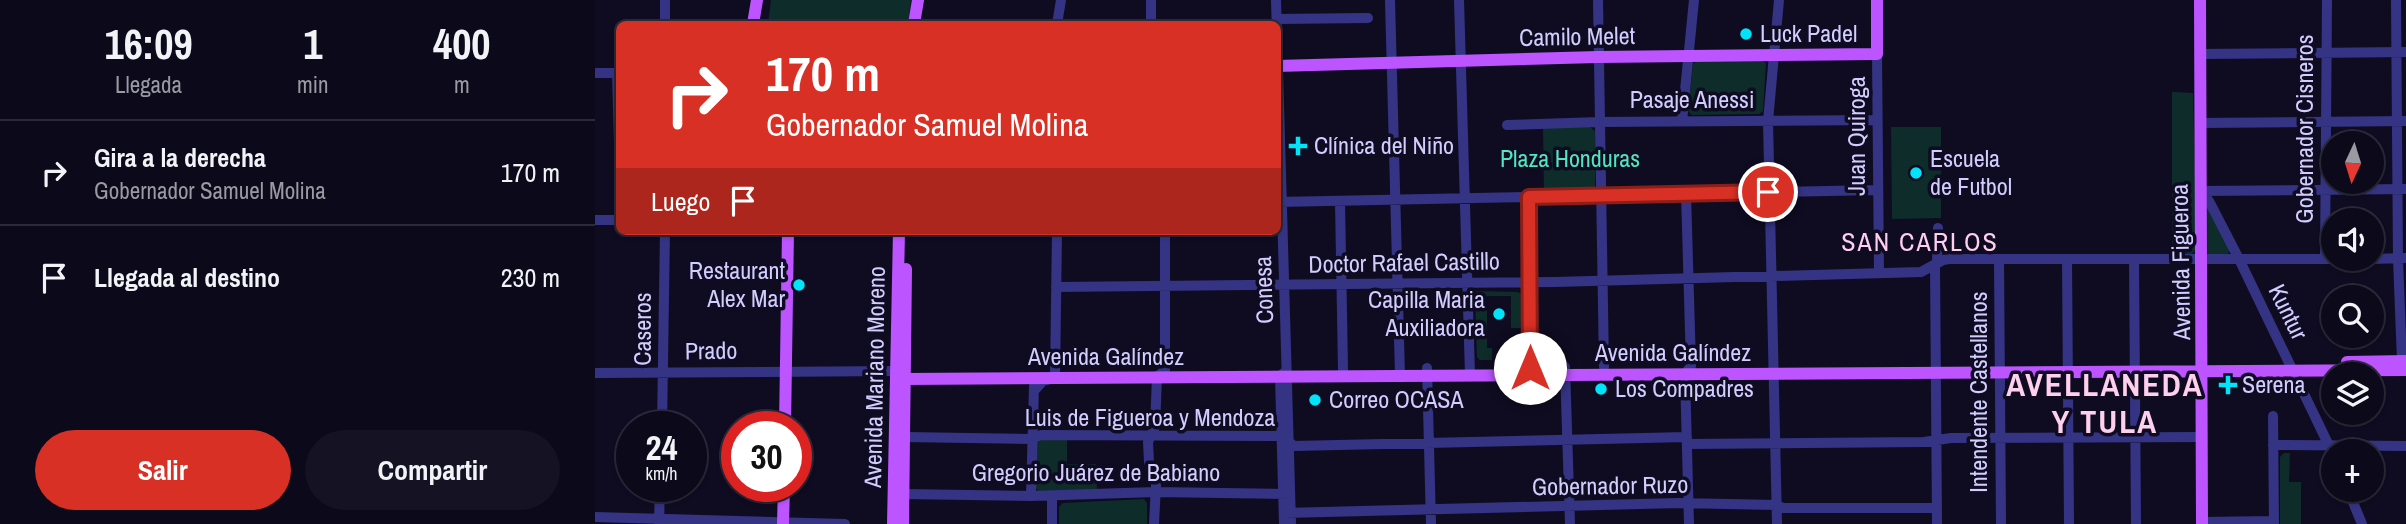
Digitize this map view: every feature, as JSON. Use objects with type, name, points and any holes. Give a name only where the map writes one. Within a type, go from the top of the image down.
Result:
[{"type":"main road","points":[[754,21],[757,0]]},
{"type":"main road","points":[[914,21],[918,0]]},
{"type":"main road","name":"Juan Quiroga","points":[[1877,0],[1877,54]]},
{"type":"main road","name":"Avenida Figueroa","points":[[2200,0],[2202,523]]},
{"type":"main road","name":"Camilo Melet","points":[[1281,66],[1598,57],[1877,54]]},
{"type":"main road","points":[[785,411],[788,235]]},
{"type":"main road","name":"Avenida Mariano Moreno","points":[[899,235],[904,437],[902,524]]},
{"type":"main road","name":"Avenida Mariano Moreno","points":[[893,524],[907,235]]},
{"type":"main road","name":"Avenida Galíndez","points":[[902,374],[1285,374],[2405,365]]},
{"type":"main road","name":"Avenida Galíndez","points":[[1470,372],[1530,368],[1565,371],[1604,367],[1688,370]]},
{"type":"main road","name":"Avenida Galíndez","points":[[1285,374],[1343,369],[1400,372]]},
{"type":"main road","name":"Avenida Galíndez","points":[[902,374],[1034,384],[1055,374]]},
{"type":"main road","points":[[783,522],[784,502]]},
{"type":"street","points":[[665,0],[665,21]]},
{"type":"street","points":[[1058,21],[1061,0]]},
{"type":"street","points":[[1150,0],[1151,21]]},
{"type":"street","name":"Conesa","points":[[1276,0],[1277,19]]},
{"type":"street","points":[[1390,0],[1400,372]]},
{"type":"street","points":[[1459,0],[1470,372]]},
{"type":"street","points":[[1598,0],[1604,367]]},
{"type":"street","points":[[1682,121],[1694,0]]},
{"type":"street","points":[[1779,0],[1769,121],[1768,192],[1777,371],[1780,506],[1783,524]]},
{"type":"street","name":"Gobernador Cisneros","points":[[2326,131],[2327,0]]},
{"type":"street","points":[[2396,0],[2401,52],[2405,365]]},
{"type":"street","points":[[1277,19],[1368,18]]},
{"type":"street","points":[[2200,54],[2401,52]]},
{"type":"street","name":"Juan Quiroga","points":[[1877,54],[1879,272]]},
{"type":"street","points":[[595,73],[616,73]]},
{"type":"street","name":"Pasaje Anessi","points":[[1507,125],[1877,120]]},
{"type":"street","points":[[2200,123],[2402,121]]},
{"type":"street","points":[[2201,191],[2321,189]]},
{"type":"street","points":[[2384,189],[2402,189]]},
{"type":"street","points":[[1281,202],[1877,190]]},
{"type":"street","name":"Kuntur","points":[[2201,191],[2209,201],[2239,259],[2326,439]]},
{"type":"street","points":[[1686,193],[1689,524]]},
{"type":"street","points":[[1529,197],[1530,368]]},
{"type":"street","points":[[1340,201],[1343,369]]},
{"type":"street","points":[[595,220],[616,220]]},
{"type":"street","name":"Conesa","points":[[1281,223],[1287,519]]},
{"type":"street","points":[[1937,524],[1935,281],[1938,228]]},
{"type":"street","name":"Caseros","points":[[662,411],[664,235]]},
{"type":"street","points":[[1055,374],[1057,235]]},
{"type":"street","points":[[1154,524],[1156,492],[1149,462],[1148,442],[1155,427],[1161,374],[1165,235]]},
{"type":"street","points":[[1921,272],[1949,259],[2321,259]]},
{"type":"street","points":[[2384,259],[2402,259]]},
{"type":"street","name":"Intendente Castellanos","points":[[2000,260],[2001,524]]},
{"type":"street","points":[[2067,260],[2069,524]]},
{"type":"street","points":[[2134,260],[2136,524]]},
{"type":"street","points":[[1921,272],[1930,275],[1935,281]]},
{"type":"street","name":"Doctor Rafael Castillo","points":[[1056,286],[1602,281],[1921,272]]},
{"type":"street","name":"Prado","points":[[595,373],[786,371]]},
{"type":"street","name":"Avenida Galíndez","points":[[786,371],[902,374]]},
{"type":"street","points":[[1565,371],[1570,524]]},
{"type":"street","points":[[1427,372],[1431,524]]},
{"type":"street","points":[[1031,496],[1034,384]]},
{"type":"street","points":[[2202,523],[2274,523],[2273,416]]},
{"type":"street","name":"Luis de Figueroa y Mendoza","points":[[904,437],[1032,439],[1051,435],[1153,434],[1285,439],[1294,446],[1568,439],[1779,442],[2202,437]]},
{"type":"street","points":[[2273,445],[2321,449]]},
{"type":"street","points":[[2384,447],[2406,446]]},
{"type":"street","name":"Gregorio Juárez de Babiano","points":[[903,494],[1287,494]]},
{"type":"street","points":[[1052,496],[1052,524]]},
{"type":"street","points":[[659,521],[660,502]]},
{"type":"street","points":[[2353,502],[2362,524]]},
{"type":"street","name":"Gobernador Ruzo","points":[[1287,519],[1569,506],[1937,508]]},
{"type":"street","points":[[1777,524],[1780,506]]},
{"type":"street","points":[[595,517],[659,521],[845,524]]},
{"type":"green space","points":[[771,0],[911,0],[908,21],[768,21]]},
{"type":"green space","points":[[1696,61],[1766,63],[1763,111],[1759,114],[1692,115],[1688,111],[1693,64]]},
{"type":"green space","points":[[2172,92],[2193,93],[2197,248],[2192,254],[2172,254]]},
{"type":"green space","name":"Plaza Honduras","points":[[1589,126],[1596,132],[1595,191],[1544,194],[1543,127]]},
{"type":"green space","name":"Escuela de Futbol","points":[[1891,127],[1941,127],[1941,218],[1892,219]]},
{"type":"green space","points":[[2206,204],[2230,251],[2227,255],[2206,252]]},
{"type":"green space","points":[[1477,291],[1521,294],[1522,328],[1511,328],[1511,296],[1483,298],[1483,303],[1487,303],[1487,348],[1492,348],[1492,360],[1480,360],[1477,357]]},
{"type":"green space","points":[[1046,437],[1067,438],[1067,464],[1096,464],[1097,491],[1039,492],[1035,487],[1035,444]]},
{"type":"green space","points":[[2284,453],[2290,453],[2289,482],[2301,482],[2301,524],[2280,524],[2280,457]]},
{"type":"green space","points":[[1144,499],[1147,503],[1147,524],[1059,524],[1059,507],[1063,503]]},
{"type":"place","name":"Luck Padel","points":[[1746,34]]},
{"type":"place","name":"Clínica del Niño","points":[[1298,146]]},
{"type":"place","name":"Escuela de Futbol","points":[[1916,173]]},
{"type":"place","name":"Restaurant Alex Mar","points":[[799,285]]},
{"type":"place","name":"Capilla Maria Auxiliadora","points":[[1499,314]]},
{"type":"place","name":"Serena","points":[[2228,385]]},
{"type":"place","name":"Los Compadres","points":[[1601,389]]},
{"type":"place","name":"Correo OCASA","points":[[1315,400]]},
{"type":"district","name":"SAN CARLOS","points":[[1920,242]]},
{"type":"district","name":"AVELLANEDA Y TULA","points":[[2105,404]]},
{"type":"route","points":[[1530,368],[1529,197],[1768,192]]}]
